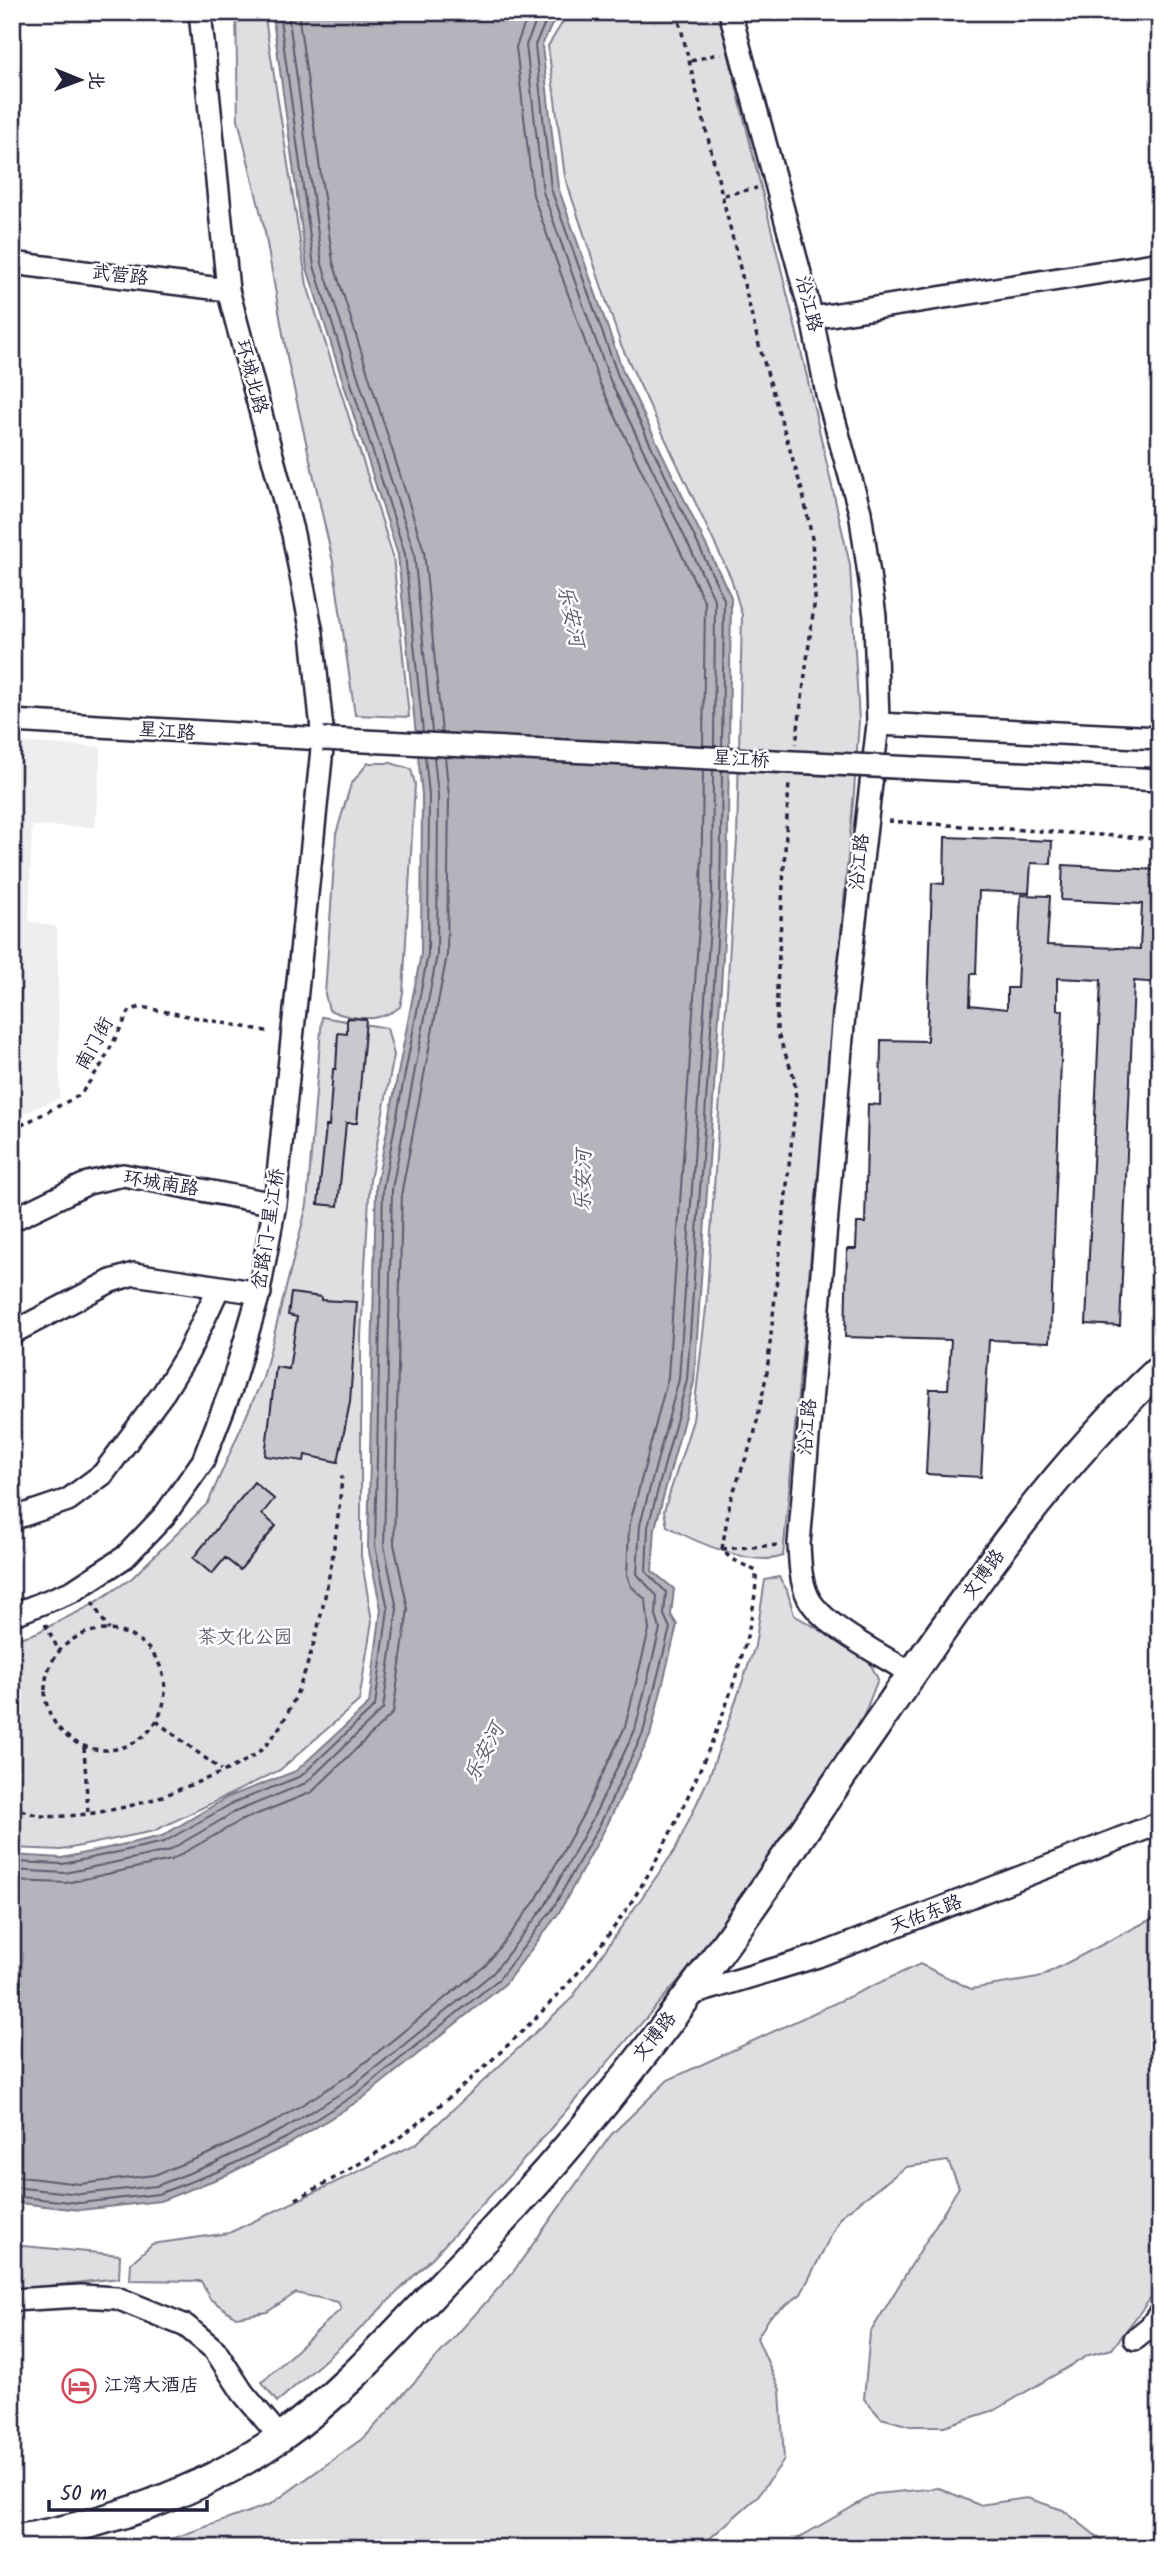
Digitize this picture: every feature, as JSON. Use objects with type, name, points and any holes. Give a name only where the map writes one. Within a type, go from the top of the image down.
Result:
[{"type":"main road","name":"文博路","points":[[12,2540],[44,2535],[140,2509],[237,2464],[280,2437],[334,2392],[385,2343],[517,2207],[688,1995],[912,1674],[1061,1474],[1109,1419],[1160,1369]]},
{"type":"street","name":"环城北路","points":[[200,12],[228,290],[293,534],[313,632],[323,739]]},
{"type":"street","name":"沿江路","points":[[730,12],[812,318],[827,394],[860,512],[875,616],[878,724],[844,1014],[799,1544],[801,1575],[809,1598],[824,1617],[912,1674]]},
{"type":"street","name":"武营路","points":[[12,263],[228,290]]},
{"type":"street","points":[[812,318],[1160,263]]},
{"type":"street","name":"星江路","points":[[12,721],[323,739]]},
{"type":"street","points":[[878,724],[1160,738]]},
{"type":"street","name":"星江桥","points":[[323,739],[1160,780]]},
{"type":"street","name":"岔路门-星江桥","points":[[12,1615],[82,1586],[125,1557],[164,1516],[202,1461],[231,1389],[260,1293],[275,1204],[323,739]]},
{"type":"street","name":"环城南路","points":[[12,1220],[88,1183],[123,1175],[275,1204]]},
{"type":"street","points":[[12,1333],[111,1281],[134,1274],[260,1293]]},
{"type":"street","points":[[12,1519],[68,1500],[103,1474],[164,1392],[188,1353],[219,1287]]},
{"type":"street","name":"天佑东路","points":[[688,1995],[818,1956],[1160,1823]]},
{"type":"street","points":[[12,2300],[81,2296],[117,2298],[186,2326],[215,2350],[243,2393],[280,2437]]},
{"type":"street","points":[[1135,2339],[1151,2326],[1160,2313]]},
{"type":"path","points":[[690,61],[739,47]]},
{"type":"path","points":[[723,195],[776,184]]},
{"type":"path","points":[[865,820],[1160,839]]},
{"type":"path","name":"南门街","points":[[12,1130],[80,1096],[102,1065],[130,1010],[141,1007],[292,1036]]},
{"type":"path","points":[[12,1807],[43,1816],[88,1812],[152,1801],[222,1771],[262,1750],[276,1734],[299,1690],[332,1558],[342,1476]]},
{"type":"path","points":[[296,2199],[412,2128],[504,2047],[568,1983],[612,1930],[674,1831],[722,1720],[742,1655],[756,1572],[730,1558],[722,1549],[799,1544]]},
{"type":"path","points":[[82,1586],[109,1630]]},
{"type":"path","points":[[36,1606],[59,1652]]},
{"type":"path","points":[[109,1630],[138,1639],[158,1663],[165,1693],[156,1721],[134,1744],[114,1751],[84,1747],[59,1731],[49,1714],[44,1695],[46,1676],[59,1652],[83,1634],[109,1630]]},
{"type":"path","points":[[156,1721],[222,1771]]},
{"type":"path","points":[[84,1747],[88,1812]]},
{"type":"shaded area","points":[[12,742],[101,747],[95,827],[32,826],[29,921],[57,927],[60,1098],[12,1118]]},
{"type":"green space","points":[[236,12],[264,12],[307,285],[393,556],[409,717],[355,715],[333,562],[288,362],[264,227],[238,119]]},
{"type":"green space","points":[[569,12],[718,12],[799,342],[850,565],[859,721],[854,792],[783,1556],[771,1559],[740,1556],[692,1539],[667,1526],[664,1511],[693,1420],[706,1308],[737,840],[742,615],[731,578],[621,345],[565,177],[548,46]]},
{"type":"green space","points":[[368,763],[391,763],[411,769],[415,784],[400,1007],[375,1018],[356,1018],[329,1010],[325,994],[336,834],[351,784]]},
{"type":"green space","name":"茶文化公园","points":[[322,1017],[387,1028],[394,1055],[370,1180],[361,1336],[361,1556],[372,1621],[359,1701],[280,1770],[154,1831],[61,1850],[12,1848],[12,1640],[36,1633],[90,1606],[132,1578],[208,1503],[263,1378],[307,1205]]},
{"type":"green space","points":[[779,1577],[787,1590],[794,1615],[867,1657],[878,1679],[851,1748],[703,1952],[520,2164],[433,2257],[357,2332],[277,2402],[262,2382],[341,2309],[338,2302],[296,2293],[267,2312],[236,2317],[210,2299],[201,2281],[130,2280],[131,2263],[152,2244],[229,2233],[416,2144],[571,1999],[675,1850],[709,1777],[755,1646],[765,1580]]},
{"type":"green space","points":[[1160,1916],[1160,2286],[1112,2349],[1089,2355],[995,2410],[944,2426],[910,2426],[881,2418],[864,2399],[870,2333],[959,2187],[948,2161],[906,2167],[841,2216],[801,2294],[770,2317],[757,2338],[780,2390],[784,2460],[757,2497],[699,2548],[132,2548],[177,2537],[271,2504],[366,2436],[513,2272],[611,2135],[668,2080],[920,1964],[971,1989],[1038,1978]]},
{"type":"green space","points":[[12,2245],[120,2255],[119,2278],[12,2290]]},
{"type":"green space","points":[[939,2488],[979,2505],[1027,2498],[1063,2510],[1105,2543],[1160,2543],[1160,2548],[781,2548],[875,2494]]},
{"type":"water","name":"乐安河","points":[[272,12],[558,12],[542,45],[558,187],[624,374],[731,597],[727,897],[694,1382],[655,1528],[652,1571],[674,1589],[671,1615],[677,1625],[650,1736],[607,1825],[558,1914],[505,1984],[363,2098],[289,2144],[222,2177],[160,2201],[80,2210],[12,2202],[12,1855],[62,1858],[162,1836],[228,1797],[296,1771],[369,1704],[381,1609],[368,1547],[376,1187],[421,954],[422,795],[398,555],[307,268]]},
{"type":"building","points":[[945,837],[1052,841],[1051,864],[1031,863],[1029,893],[979,891],[976,974],[971,974],[970,1005],[1007,1009],[1007,988],[1017,988],[1021,895],[1050,896],[1047,945],[1140,949],[1142,904],[1061,900],[1063,865],[1160,870],[1160,983],[1134,981],[1120,1326],[1086,1324],[1101,980],[1057,978],[1057,1010],[1063,1010],[1050,1342],[989,1340],[981,1477],[926,1474],[930,1389],[948,1389],[951,1340],[845,1337],[847,1249],[856,1249],[857,1223],[865,1223],[868,1104],[880,1105],[881,1040],[927,1041],[932,883],[944,884]]},
{"type":"building","points":[[347,1018],[366,1019],[357,1123],[346,1123],[338,1206],[318,1204],[326,1126],[329,1126],[333,1069],[336,1069],[338,1033],[347,1034]]},
{"type":"building","points":[[291,1293],[321,1297],[321,1300],[357,1302],[350,1402],[338,1462],[305,1455],[304,1461],[265,1456],[276,1367],[289,1369],[297,1317],[288,1315]]},
{"type":"building","points":[[254,1482],[274,1499],[262,1514],[276,1526],[240,1570],[225,1558],[212,1574],[193,1558]]},
{"type":"place","name":"江湾大酒店","points":[[79,2386]]}]
